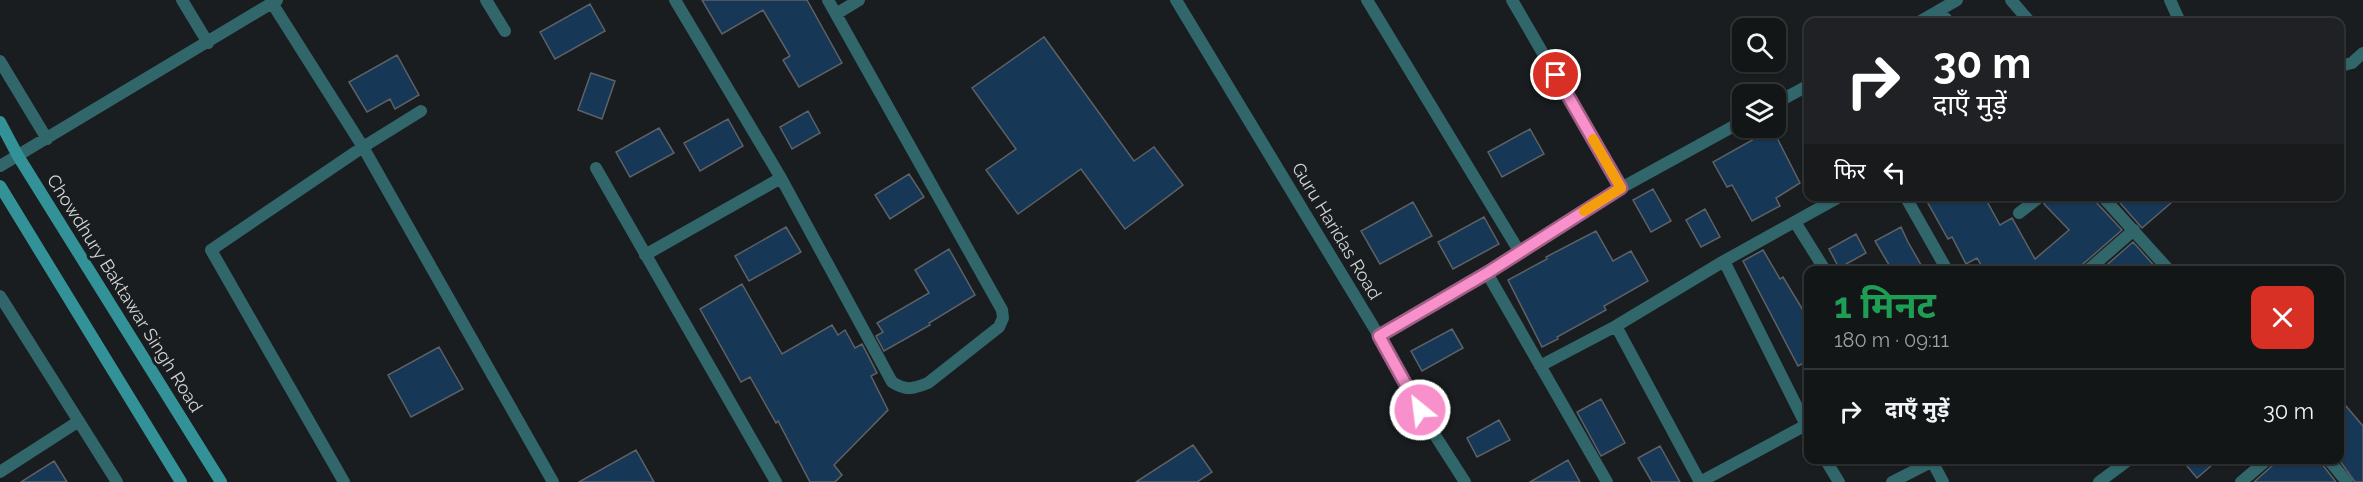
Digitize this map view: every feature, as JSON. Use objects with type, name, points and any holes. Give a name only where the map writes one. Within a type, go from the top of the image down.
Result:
[{"type":"main road","name":"Chowdhury Baktawar Singh Road","points":[[0,122],[18,156],[221,482]]},
{"type":"main road","points":[[0,186],[181,482]]},
{"type":"street","points":[[182,0],[208,43]]},
{"type":"street","points":[[486,0],[505,31]]},
{"type":"street","points":[[675,0],[781,178],[892,382],[904,389],[915,388],[928,382],[999,327],[1003,318],[1002,310],[828,0]]},
{"type":"street","points":[[836,14],[859,0]]},
{"type":"street","name":"Guru Haridas Road","points":[[1176,0],[1379,336],[1431,429],[1465,482]]},
{"type":"street","points":[[1367,0],[1519,251]]},
{"type":"street","points":[[1512,0],[1621,188]]},
{"type":"street","points":[[1926,18],[1957,0]]},
{"type":"street","points":[[2012,0],[2027,18]]},
{"type":"street","points":[[2170,0],[2178,18]]},
{"type":"street","points":[[0,166],[208,43],[274,1],[363,147],[553,482]]},
{"type":"street","points":[[1939,11],[1945,18]]},
{"type":"street","points":[[2344,65],[2352,63],[2363,54]]},
{"type":"street","points":[[0,61],[47,139]]},
{"type":"street","points":[[1786,98],[1804,88]]},
{"type":"street","points":[[344,482],[211,250],[363,147],[421,111]]},
{"type":"street","points":[[1379,336],[1487,273],[1621,188],[1732,127]]},
{"type":"street","points":[[596,168],[776,482]]},
{"type":"street","points":[[645,255],[781,178]]},
{"type":"street","points":[[1540,366],[1616,326],[1724,261],[1831,201]]},
{"type":"street","points":[[1908,201],[1945,266]]},
{"type":"street","points":[[2019,213],[2035,201]]},
{"type":"street","points":[[2107,201],[2165,266]]},
{"type":"street","points":[[1795,222],[1822,266]]},
{"type":"street","points":[[2093,266],[2134,231]]},
{"type":"street","points":[[1724,261],[1804,422]]},
{"type":"street","points":[[1487,273],[1607,482]]},
{"type":"street","points":[[0,296],[117,482]]},
{"type":"street","points":[[1616,326],[1700,482],[1804,430]]},
{"type":"street","points":[[0,472],[79,421]]},
{"type":"street","points":[[1828,464],[1839,482]]},
{"type":"street","points":[[1892,482],[1926,464]]},
{"type":"street","points":[[1935,464],[1944,482]]},
{"type":"street","points":[[2099,482],[2123,464]]},
{"type":"street","points":[[2241,482],[2262,464]]},
{"type":"street","points":[[2332,464],[2347,482]]},
{"type":"building","points":[[702,0],[807,0],[842,63],[799,87],[783,60],[790,56],[763,10],[722,34]]},
{"type":"building","points":[[590,4],[605,31],[555,59],[540,32]]},
{"type":"building","points":[[1044,37],[1134,161],[1154,147],[1183,185],[1125,229],[1081,169],[1018,214],[986,170],[1016,149],[972,88]]},
{"type":"building","points":[[397,55],[419,95],[395,109],[390,99],[367,112],[349,82]]},
{"type":"building","points":[[591,73],[615,81],[602,119],[578,110]]},
{"type":"building","points":[[808,111],[820,133],[792,149],[780,127]]},
{"type":"building","points":[[728,119],[743,146],[700,171],[684,143]]},
{"type":"building","points":[[659,128],[674,153],[630,177],[616,152]]},
{"type":"building","points":[[1530,129],[1544,154],[1502,177],[1488,152]]},
{"type":"building","points":[[1756,138],[1777,138],[1800,183],[1776,198],[1780,206],[1752,221],[1732,185],[1727,187],[1713,162]]},
{"type":"building","points":[[909,174],[924,197],[890,219],[875,195]]},
{"type":"building","points":[[1653,189],[1671,221],[1651,232],[1633,200]]},
{"type":"building","points":[[1927,201],[1987,201],[2000,225],[2012,218],[2035,259],[2069,230],[2044,204],[2046,201],[2096,201],[2122,230],[2082,266],[1982,266],[1977,258],[1966,264],[1952,237],[1948,239]]},
{"type":"building","points":[[2118,201],[2173,201],[2142,228]]},
{"type":"building","points":[[1413,202],[1432,236],[1380,264],[1361,231]]},
{"type":"building","points":[[1705,209],[1720,237],[1701,247],[1686,220]]},
{"type":"building","points":[[1484,217],[1499,244],[1453,269],[1438,242]]},
{"type":"building","points":[[786,227],[801,252],[749,281],[735,256]]},
{"type":"building","points":[[1901,227],[1922,266],[1890,266],[1875,241]]},
{"type":"building","points":[[1596,231],[1613,261],[1631,251],[1648,281],[1604,306],[1606,310],[1542,347],[1508,280]]},
{"type":"building","points":[[1856,234],[1866,253],[1843,266],[1838,266],[1829,249]]},
{"type":"building","points":[[2133,242],[2154,266],[2106,266]]},
{"type":"building","points":[[949,249],[975,295],[929,323],[930,325],[884,351],[876,336],[883,332],[877,323],[929,293],[915,270]]},
{"type":"building","points":[[1763,250],[1780,279],[1783,277],[1804,312],[1804,363],[1798,366],[1743,261]]},
{"type":"building","points":[[742,284],[782,354],[832,325],[838,335],[845,330],[855,348],[862,344],[877,373],[871,376],[888,410],[834,465],[842,475],[835,482],[810,482],[778,421],[776,423],[750,377],[741,382],[700,309]]},
{"type":"building","points":[[1452,329],[1463,348],[1422,371],[1411,351]]},
{"type":"building","points":[[439,347],[463,389],[411,417],[388,375]]},
{"type":"building","points":[[1601,399],[1625,443],[1601,456],[1577,412]]},
{"type":"building","points":[[2344,404],[2363,426],[2363,482],[2355,482],[2342,464],[2344,464]]},
{"type":"building","points":[[1499,420],[1510,440],[1477,457],[1467,438]]},
{"type":"building","points":[[1193,445],[1212,472],[1197,482],[1136,482]]},
{"type":"building","points":[[1660,446],[1680,482],[1652,482],[1638,458]]},
{"type":"building","points":[[636,450],[654,482],[579,482]]},
{"type":"building","points":[[1568,460],[1580,482],[1530,482]]},
{"type":"building","points":[[54,461],[67,482],[21,482]]},
{"type":"building","points":[[2185,464],[2213,464],[2197,478]]},
{"type":"building","points":[[2322,464],[2336,482],[2254,482],[2273,465]]},
{"type":"slow traffic","points":[[1584,211],[1621,188],[1593,139]]},
{"type":"route","points":[[1420,410],[1379,336],[1487,273],[1621,188],[1556,75]]}]
